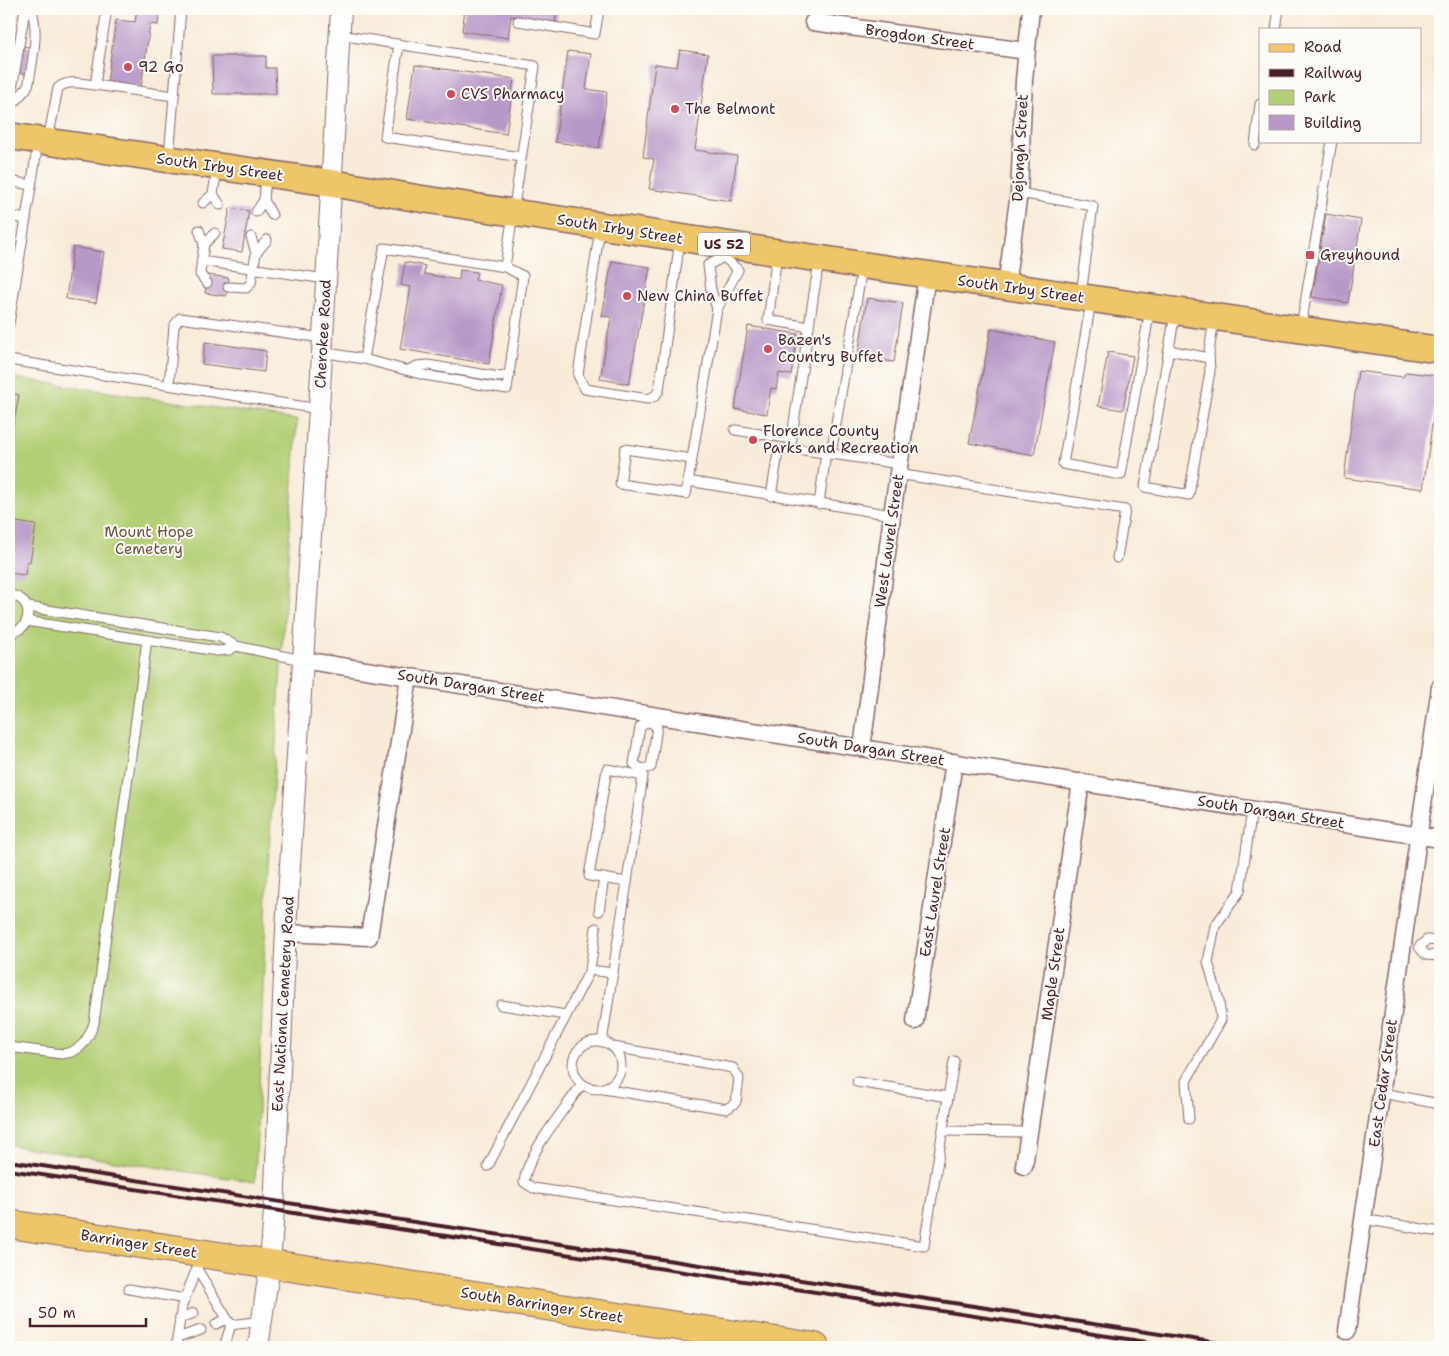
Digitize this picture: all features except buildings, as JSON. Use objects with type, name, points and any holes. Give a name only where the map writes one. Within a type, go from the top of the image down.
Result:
[{"type":"highway","name":"Barringer Street","points":[[9,1224],[200,1261],[270,1264]]},
{"type":"highway","name":"South Barringer Street","points":[[270,1264],[815,1347]]},
{"type":"main road","name":"South Irby Street","points":[[9,136],[332,183],[680,238],[724,251],[778,252],[1440,350]]},
{"type":"street","name":"Cherokee Road","points":[[302,660],[319,408],[341,9]]},
{"type":"street","name":"Dejongh Street","points":[[1006,286],[1019,193],[1030,9]]},
{"type":"street","name":"Brogdon Street","points":[[813,22],[1026,51]]},
{"type":"street","name":"West Laurel Street","points":[[862,748],[892,515],[927,275]]},
{"type":"street","name":"South Dargan Street","points":[[302,660],[409,676],[650,718],[954,762],[1440,839]]},
{"type":"street","name":"East National Cemetery Road","points":[[258,1347],[270,1264],[274,1210],[286,933],[302,660]]},
{"type":"street","points":[[286,933],[369,937],[409,676]]},
{"type":"street","name":"East Cedar Street","points":[[1347,1331],[1382,1093],[1411,946],[1418,836],[1440,687]]},
{"type":"street","name":"East Laurel Street","points":[[915,1021],[954,762]]},
{"type":"street","name":"Maple Street","points":[[1024,1166],[1081,782]]},
{"type":"lane","points":[[9,112],[11,79],[25,9]]},
{"type":"lane","points":[[9,108],[29,83],[34,40],[34,24],[31,9]]},
{"type":"lane","points":[[95,85],[106,9]]},
{"type":"lane","points":[[169,159],[181,9]]},
{"type":"lane","points":[[518,21],[595,34],[600,9]]},
{"type":"lane","points":[[1276,28],[1279,9]]},
{"type":"lane","points":[[340,35],[535,66],[505,267]]},
{"type":"lane","points":[[399,44],[385,137],[521,157]]},
{"type":"lane","points":[[9,324],[31,185],[58,88],[63,84],[70,83],[174,96]]},
{"type":"lane","points":[[1255,145],[1259,112]]},
{"type":"lane","points":[[1300,330],[1332,142]]},
{"type":"lane","points":[[203,203],[213,194],[217,166]]},
{"type":"lane","points":[[256,212],[264,200],[266,174]]},
{"type":"lane","points":[[9,181],[31,185]]},
{"type":"lane","points":[[1019,193],[1093,206],[1086,298],[1064,464],[1122,475],[1150,308]]},
{"type":"lane","points":[[213,194],[220,204]]},
{"type":"lane","points":[[264,200],[272,215]]},
{"type":"lane","points":[[9,216],[26,219]]},
{"type":"lane","points":[[600,226],[578,375],[585,389],[648,399],[656,396],[659,390],[680,238]]},
{"type":"lane","points":[[199,230],[204,244],[200,274],[206,283]]},
{"type":"lane","points":[[204,244],[215,233]]},
{"type":"lane","points":[[251,238],[256,253]]},
{"type":"lane","points":[[228,286],[246,288],[251,283],[256,253],[267,240]]},
{"type":"lane","points":[[169,385],[174,326],[180,318],[321,345],[364,359],[424,375],[507,389],[524,276],[505,267],[384,248],[364,359]]},
{"type":"lane","points":[[692,459],[625,449],[620,484],[686,494],[688,481],[692,459],[717,309],[738,270],[724,251],[708,265],[711,290],[717,309]]},
{"type":"lane","points":[[778,252],[768,320],[809,327]]},
{"type":"lane","points":[[771,496],[778,452],[791,443],[819,259]]},
{"type":"lane","points":[[201,261],[326,279]]},
{"type":"lane","points":[[819,504],[862,265]]},
{"type":"lane","points":[[1176,311],[1145,488],[1189,495],[1210,371],[1209,358],[1214,317]]},
{"type":"lane","points":[[1169,350],[1209,358]]},
{"type":"lane","points":[[9,360],[319,408]]},
{"type":"lane","points":[[735,430],[829,454],[899,469],[1125,510],[1118,558]]},
{"type":"lane","points":[[688,481],[892,515]]},
{"type":"lane","points":[[9,595],[16,596],[28,606],[220,637],[236,646],[302,660]]},
{"type":"lane","points":[[9,649],[10,631],[22,627],[26,621],[28,606]]},
{"type":"lane","points":[[26,621],[217,651],[229,650],[236,646]]},
{"type":"lane","points":[[9,1047],[62,1054],[69,1053],[82,1045],[90,1034],[94,1023],[148,640]]},
{"type":"lane","points":[[627,882],[589,876],[608,769],[642,772],[651,767],[657,727],[650,718],[640,727],[634,764],[642,772]]},
{"type":"lane","points":[[602,1042],[642,772]]},
{"type":"lane","points":[[1190,1119],[1186,1081],[1221,1020],[1219,1001],[1208,962],[1216,926],[1240,891],[1252,810]]},
{"type":"lane","points":[[599,911],[604,878]]},
{"type":"lane","points":[[488,1166],[590,970],[596,928]]},
{"type":"lane","points":[[1411,946],[1427,940],[1440,941]]},
{"type":"lane","points":[[1411,946],[1426,955],[1440,956]]},
{"type":"lane","points":[[590,970],[613,972]]},
{"type":"lane","points":[[501,1005],[566,1015]]},
{"type":"lane","points":[[594,1041],[602,1042],[613,1047],[733,1068],[739,1078],[736,1102],[727,1109],[603,1089],[596,1090],[582,1084],[574,1070],[576,1055],[580,1048],[587,1044],[594,1041]]},
{"type":"lane","points":[[603,1089],[616,1081],[622,1067],[618,1052],[613,1047]]},
{"type":"lane","points":[[582,1084],[546,1134],[526,1171],[524,1182],[533,1188],[924,1246],[954,1061]]},
{"type":"lane","points":[[857,1082],[948,1096]]},
{"type":"lane","points":[[1382,1093],[1440,1104]]},
{"type":"lane","points":[[944,1131],[1030,1132]]},
{"type":"lane","points":[[1363,1220],[1440,1232]]},
{"type":"lane","points":[[176,1343],[184,1299],[200,1261]]},
{"type":"lane","points":[[200,1261],[215,1305],[229,1322]]},
{"type":"lane","points":[[129,1289],[184,1299]]},
{"type":"lane","points":[[180,1318],[194,1313]]},
{"type":"lane","points":[[216,1324],[262,1321]]},
{"type":"lane","points":[[224,1347],[229,1322]]},
{"type":"lane","points":[[176,1343],[201,1330]]},
{"type":"green space","name":"Mount Hope Cemetery","points":[[9,377],[297,420],[268,867],[255,1182],[9,1145]]},
{"type":"railway","points":[[9,1161],[1246,1347]]},
{"type":"railway","points":[[9,1170],[1180,1347]]},
{"type":"place","name":"92 Go","points":[[128,67]]},
{"type":"place","name":"CVS Pharmacy","points":[[451,94]]},
{"type":"place","name":"The Belmont","points":[[675,109]]},
{"type":"place","name":"Greyhound","points":[[1310,255]]},
{"type":"place","name":"New China Buffet","points":[[627,296]]},
{"type":"place","name":"Bazen's Country Buffet","points":[[768,349]]},
{"type":"place","name":"Florence County Parks and Recreation","points":[[753,440]]}]
